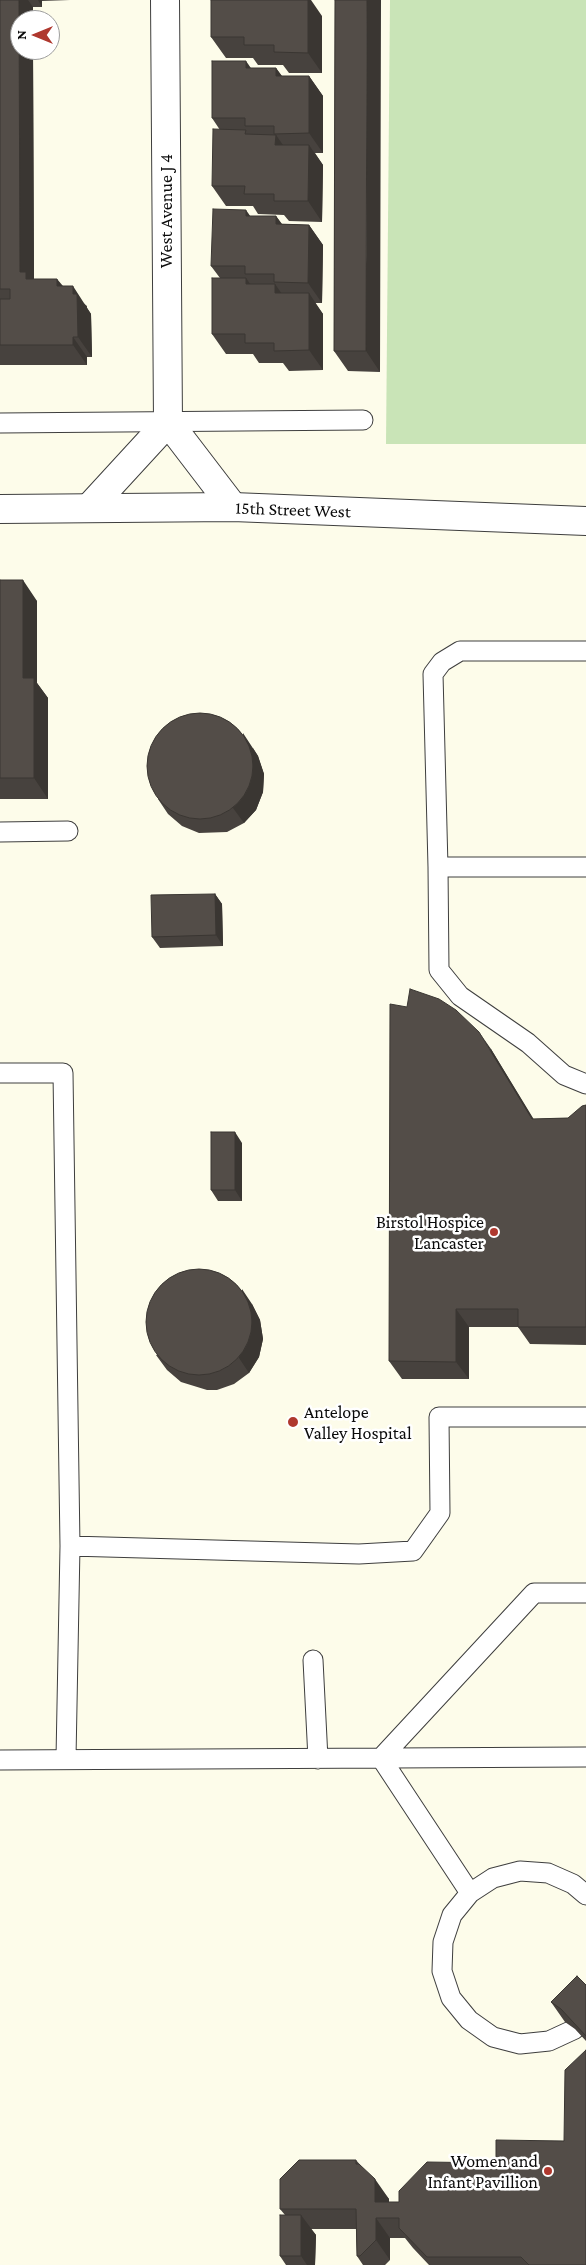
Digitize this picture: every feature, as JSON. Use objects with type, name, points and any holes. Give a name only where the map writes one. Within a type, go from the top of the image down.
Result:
[{"type":"street","name":"West Avenue J 4","points":[[165,0],[168,422]]},
{"type":"street","points":[[90,508],[168,422],[233,507]]},
{"type":"street","name":"15th Street West","points":[[0,509],[233,507],[586,521]]},
{"type":"lane","points":[[0,423],[363,420]]},
{"type":"lane","points":[[586,651],[460,651],[442,662],[432,674],[439,970],[460,996],[528,1043],[564,1075],[586,1084]]},
{"type":"lane","points":[[0,832],[68,831]]},
{"type":"lane","points":[[438,867],[586,867]]},
{"type":"lane","points":[[0,1073],[63,1073],[70,1546],[66,1758]]},
{"type":"lane","points":[[70,1546],[359,1554],[413,1551],[440,1513],[439,1417],[586,1417]]},
{"type":"lane","points":[[381,1758],[534,1593],[586,1593]]},
{"type":"lane","points":[[313,1660],[318,1759]]},
{"type":"lane","points":[[0,1760],[66,1758],[586,1758]]},
{"type":"lane","points":[[381,1758],[470,1893]]},
{"type":"lane","points":[[575,2029],[549,2041],[520,2044],[493,2037],[468,2020],[451,1998],[442,1971],[443,1942],[452,1915],[470,1893],[493,1878],[520,1871],[548,1873],[573,1884],[586,1895]]},
{"type":"green space","points":[[390,0],[586,0],[586,444],[386,444]]},
{"type":"building","points":[[0,0],[19,0],[19,10],[10,10],[10,60],[19,60],[20,272],[26,272],[26,279],[57,279],[57,286],[73,286],[73,294],[77,294],[78,337],[73,337],[73,345],[0,345],[0,299],[10,299],[10,289],[0,289]]},
{"type":"building","points":[[211,0],[308,0],[308,53],[274,52],[274,45],[244,45],[244,37],[211,37]]},
{"type":"building","points":[[335,0],[367,0],[366,351],[334,351]]},
{"type":"building","points":[[212,61],[246,61],[246,68],[276,68],[276,76],[309,76],[309,133],[274,134],[274,126],[245,126],[245,118],[212,118]]},
{"type":"building","points":[[213,129],[246,130],[245,134],[276,135],[275,145],[309,145],[308,201],[274,201],[274,194],[244,194],[245,186],[212,186]]},
{"type":"building","points":[[213,209],[246,210],[246,216],[276,216],[276,224],[309,225],[308,283],[274,282],[274,274],[245,274],[245,266],[211,266]]},
{"type":"building","points":[[212,278],[246,278],[246,284],[275,284],[275,293],[309,293],[309,350],[274,351],[274,343],[245,343],[245,334],[212,334]]},
{"type":"building","points":[[0,580],[23,580],[23,678],[34,678],[34,778],[0,778]]},
{"type":"building","points":[[200,713],[220,717],[238,728],[249,746],[253,766],[249,786],[238,804],[220,815],[200,819],[180,815],[162,804],[151,786],[147,766],[151,746],[162,728],[180,717]]},
{"type":"building","points":[[215,894],[216,935],[152,937],[151,895]]},
{"type":"building","name":"Birstol Hospice Lancaster","points":[[410,989],[439,999],[456,1010],[479,1032],[532,1119],[568,1118],[582,1106],[586,1105],[586,1327],[518,1327],[518,1309],[456,1309],[456,1362],[389,1361],[390,1004],[407,1007]]},
{"type":"building","points":[[211,1132],[235,1132],[235,1190],[211,1190]]},
{"type":"building","points":[[199,1269],[219,1273],[237,1284],[248,1302],[252,1322],[248,1342],[237,1360],[219,1371],[199,1375],[179,1371],[161,1360],[150,1342],[146,1322],[150,1302],[161,1284],[179,1273]]},
{"type":"building","points":[[577,1976],[586,1985],[586,2036],[561,2009],[551,2002]]},
{"type":"building","name":"Women and Infant Pavillion","points":[[586,2050],[586,2265],[529,2265],[521,2257],[427,2257],[399,2228],[399,2218],[376,2218],[376,2240],[360,2256],[357,2256],[356,2209],[280,2209],[280,2179],[299,2160],[356,2160],[356,2164],[359,2164],[375,2179],[375,2202],[399,2202],[399,2191],[427,2162],[496,2163],[496,2140],[564,2141],[565,2070]]},
{"type":"building","points":[[280,2215],[301,2215],[301,2256],[280,2256]]},
{"type":"place","name":"Birstol Hospice Lancaster","points":[[494,1232]]},
{"type":"place","name":"Antelope Valley Hospital","points":[[293,1422]]},
{"type":"place","name":"Women and Infant Pavillion","points":[[548,2171]]}]
